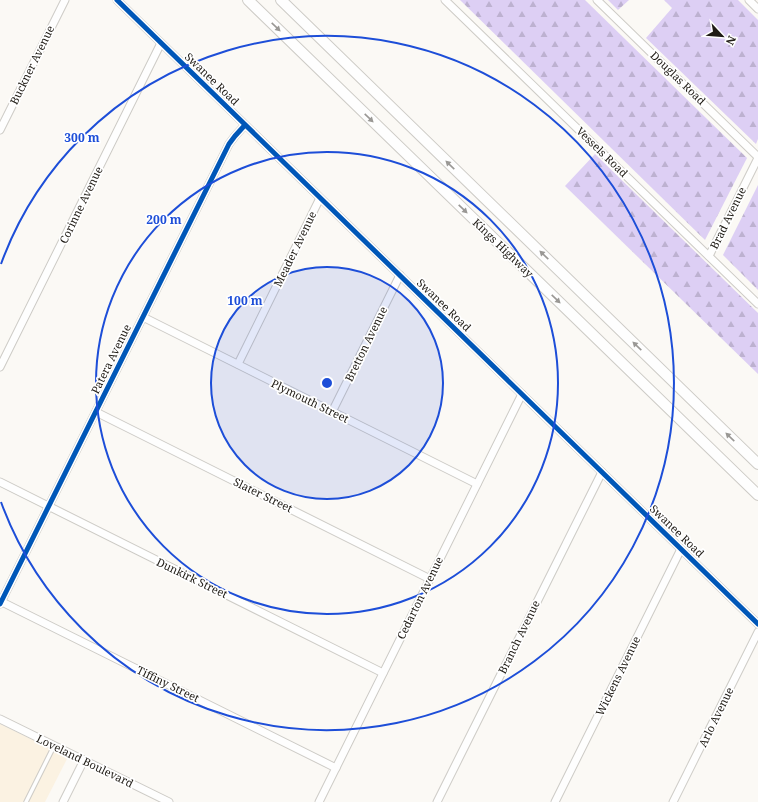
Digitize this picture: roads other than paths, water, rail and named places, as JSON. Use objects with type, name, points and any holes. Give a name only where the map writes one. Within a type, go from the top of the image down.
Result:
[{"type":"main road","name":"Kings Highway","points":[[248,0],[758,495]]},
{"type":"main road","name":"Kings Highway","points":[[281,0],[758,464]]},
{"type":"street","name":"Buckner Avenue","points":[[0,130],[65,0]]},
{"type":"street","name":"Swanee Road","points":[[117,0],[758,624]]},
{"type":"street","name":"Vessels Road","points":[[446,0],[758,304]]},
{"type":"street","name":"Douglas Road","points":[[597,0],[758,157]]},
{"type":"street","points":[[749,0],[758,9]]},
{"type":"street","name":"Corinne Avenue","points":[[0,367],[161,43]]},
{"type":"street","name":"Patera Avenue","points":[[0,602],[49,507],[229,144],[245,125]]},
{"type":"street","name":"Brad Avenue","points":[[709,256],[758,157]]},
{"type":"street","name":"Meader Avenue","points":[[238,364],[320,198]]},
{"type":"street","name":"Bretton Avenue","points":[[332,412],[400,275]]},
{"type":"street","name":"Plymouth Street","points":[[143,317],[477,484]]},
{"type":"street","name":"Cedarton Avenue","points":[[319,802],[522,394]]},
{"type":"street","name":"Slater Street","points":[[96,412],[430,579]]},
{"type":"street","name":"Branch Avenue","points":[[437,802],[602,472]]},
{"type":"street","name":"Dunkirk Street","points":[[0,482],[383,673]]},
{"type":"street","name":"Wickens Avenue","points":[[555,802],[681,549]]},
{"type":"street","name":"Tiffiny Street","points":[[0,602],[336,768]]},
{"type":"street","name":"Arlo Avenue","points":[[673,802],[758,632]]},
{"type":"street","name":"Loveland Boulevard","points":[[0,719],[169,802]]},
{"type":"street","points":[[63,802],[84,760]]},
{"type":"lane","points":[[26,802],[54,746]]}]
